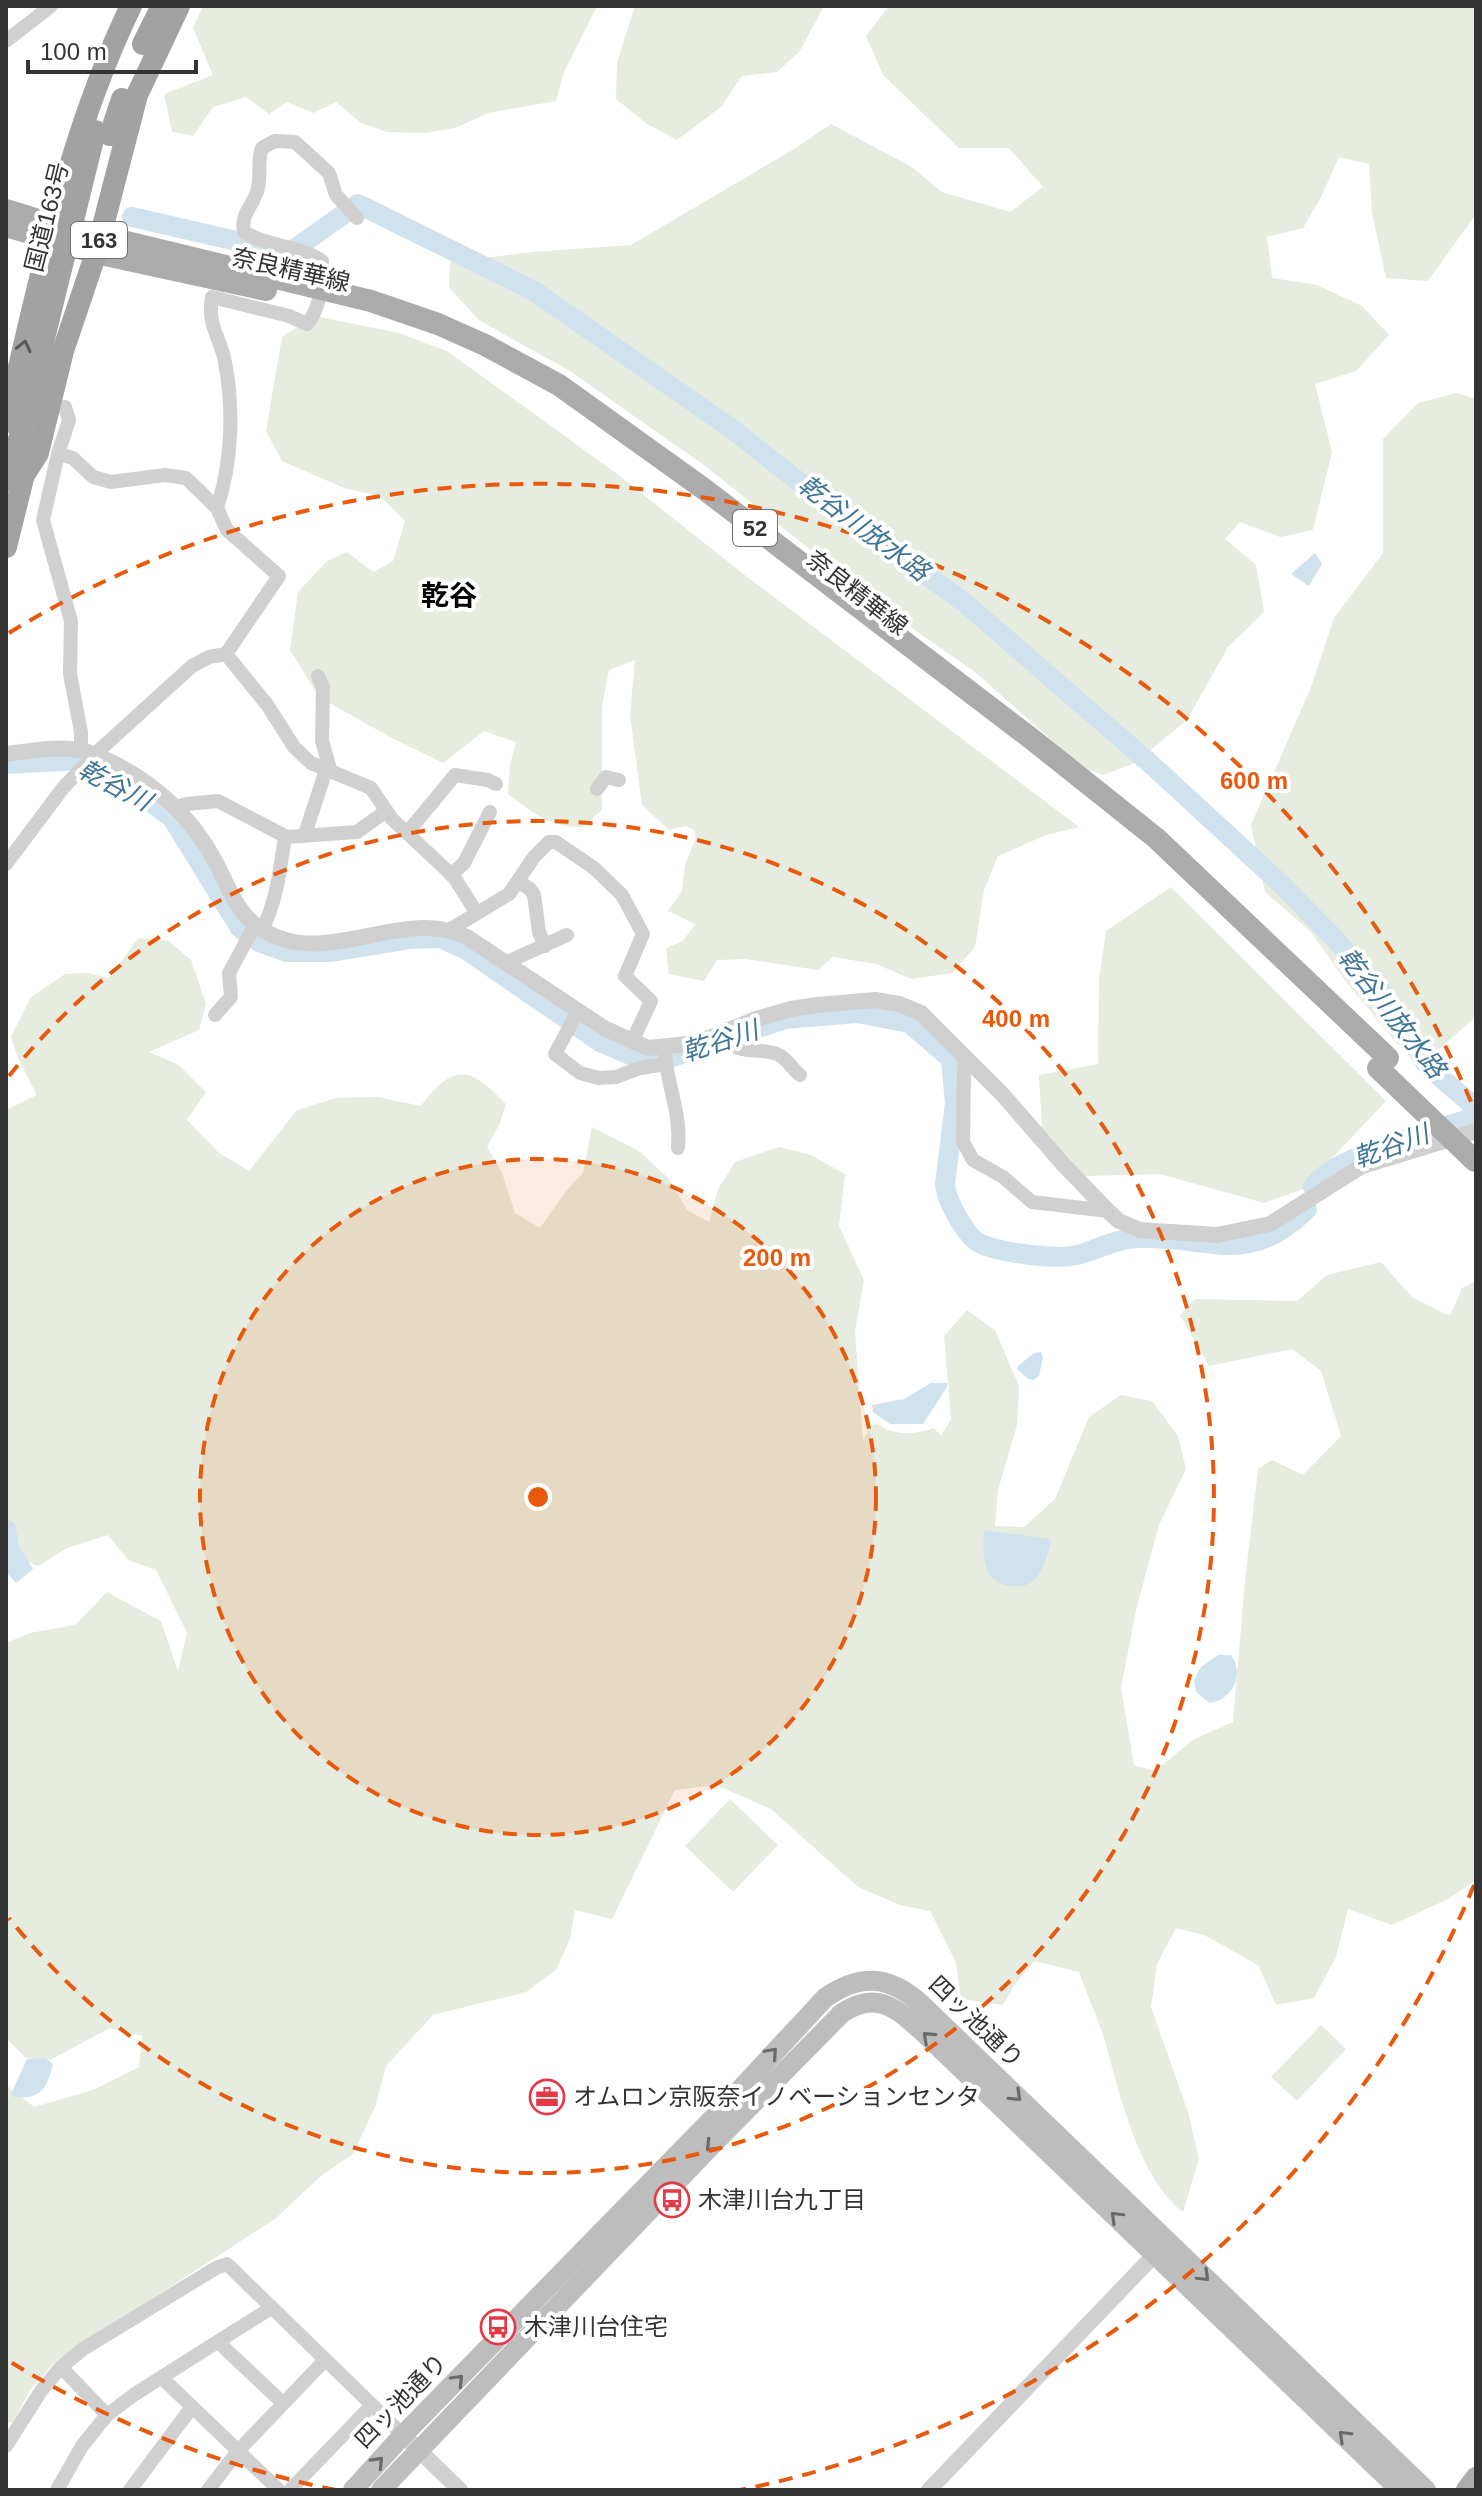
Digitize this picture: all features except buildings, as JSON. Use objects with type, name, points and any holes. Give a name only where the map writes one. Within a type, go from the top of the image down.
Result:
[{"type":"highway","points":[[6,422],[50,232],[95,92],[131,6]]},
{"type":"highway","name":"国道163号","points":[[6,493],[103,133],[118,58],[144,6]]},
{"type":"highway","name":"国道163号","points":[[103,133],[162,6]]},
{"type":"highway","name":"163","points":[[24,475],[38,453],[63,351],[98,244],[137,95],[179,6]]},
{"type":"highway","name":"国道163号","points":[[6,547],[24,475],[52,331]]},
{"type":"main road","name":"奈良精華線","points":[[6,210],[50,232]]},
{"type":"main road","name":"奈良精華線","points":[[6,226],[50,232],[320,295],[481,360],[551,397],[630,451],[1030,755],[1144,846],[1383,1063],[1476,1142]]},
{"type":"main road","name":"奈良精華線","points":[[1383,1063],[1476,1161]]},
{"type":"main road","name":"四ッ池通り","points":[[353,2490],[705,2127],[825,1998],[858,1981],[892,1983],[908,1991],[1400,2490]]},
{"type":"main road","name":"四ッ池通り","points":[[381,2490],[842,2013],[865,2002],[892,2006],[903,2015],[1426,2490]]},
{"type":"main road","points":[[1467,2490],[1476,2478]]},
{"type":"street","points":[[6,41],[51,6]]},
{"type":"street","points":[[217,508],[224,485],[230,440],[225,366],[209,314],[212,297],[289,316],[307,324],[315,314],[320,295],[322,261],[313,255],[254,239],[244,232],[242,221],[258,189],[262,148],[275,141],[295,142],[329,173],[336,195],[357,218]]},
{"type":"street","points":[[65,407],[69,420],[43,520],[71,621],[70,674],[88,752]]},
{"type":"street","points":[[6,864],[88,752],[192,666],[209,657],[226,654],[279,576],[227,530],[217,508],[186,478],[165,475],[111,482],[93,477],[73,458],[58,454]]},
{"type":"street","points":[[226,654],[268,706],[294,747],[311,763],[371,788],[386,811],[451,875],[476,912]]},
{"type":"street","points":[[305,834],[328,771],[322,741],[323,687],[318,676]]},
{"type":"street","points":[[6,754],[43,749],[88,752],[141,778],[176,807],[196,829],[217,864],[231,896],[254,931],[288,940],[332,943],[405,928],[429,926],[451,929],[505,963],[574,1017],[665,1055]]},
{"type":"street","points":[[407,833],[455,775],[496,784]]},
{"type":"street","points":[[597,789],[606,777],[619,780]]},
{"type":"street","points":[[176,807],[218,801],[285,837],[357,832],[386,811]]},
{"type":"street","points":[[451,875],[464,863],[490,812]]},
{"type":"street","points":[[215,1015],[231,997],[229,973],[254,931],[269,916],[285,837]]},
{"type":"street","points":[[451,929],[509,894],[534,857],[553,841],[594,868],[622,895],[643,937],[625,976],[651,1001],[632,1042]]},
{"type":"street","points":[[519,882],[534,895],[539,932],[545,946]]},
{"type":"street","points":[[505,963],[567,935]]},
{"type":"street","points":[[574,1017],[555,1054],[580,1073],[603,1078],[697,1043],[725,1036],[791,1009],[875,1000],[899,1004],[921,1013],[967,1058],[1108,1211],[1119,1221],[1140,1230],[1217,1235],[1270,1224],[1362,1166],[1476,1131]]},
{"type":"street","points":[[725,1036],[737,1049],[777,1054],[800,1075]]},
{"type":"street","points":[[665,1055],[678,1112],[678,1148]]},
{"type":"street","points":[[967,1058],[964,1069],[963,1142],[973,1160],[1003,1177],[1032,1202],[1108,1211]]},
{"type":"street","points":[[929,2490],[1161,2248]]},
{"type":"street","points":[[6,2446],[11,2428],[61,2367],[97,2341],[227,2264],[460,2490]]},
{"type":"street","points":[[57,2490],[82,2446],[107,2415],[271,2308]]},
{"type":"street","points":[[218,2342],[283,2403]]},
{"type":"street","points":[[208,2490],[238,2451],[325,2360]]},
{"type":"street","points":[[61,2367],[107,2415]]},
{"type":"street","points":[[162,2378],[279,2490]]},
{"type":"street","points":[[290,2490],[372,2405]]},
{"type":"street","points":[[130,2490],[192,2407]]},
{"type":"shaded area","points":[[203,6],[597,6],[564,72],[556,101],[489,113],[455,128],[424,133],[387,132],[361,123],[336,102],[313,113],[287,102],[269,114],[246,97],[213,107],[193,136],[172,132],[164,94],[213,75],[193,28]]},
{"type":"shaded area","points":[[635,6],[824,6],[800,51],[777,72],[742,76],[721,107],[677,140],[647,124],[616,99],[617,63]]},
{"type":"shaded area","points":[[889,6],[1476,6],[1476,214],[1428,281],[1386,278],[1372,213],[1369,164],[1339,157],[1303,228],[1267,237],[1272,278],[1317,285],[1362,306],[1389,335],[1356,371],[1315,384],[1332,452],[1313,530],[1280,537],[1240,522],[1225,539],[1256,565],[1264,612],[1228,647],[1187,720],[1135,763],[1103,775],[1082,767],[975,672],[890,613],[705,466],[570,371],[480,321],[449,288],[450,262],[631,245],[831,124],[912,167],[942,192],[1010,212],[1043,187],[1009,148],[959,148],[883,75],[866,36]]},
{"type":"shaded area","points":[[315,316],[399,333],[447,351],[616,473],[746,576],[1079,827],[1046,835],[998,856],[984,890],[975,947],[952,973],[911,979],[876,964],[833,957],[818,970],[745,959],[717,960],[704,981],[669,974],[666,948],[683,941],[695,924],[668,911],[682,891],[685,865],[696,838],[694,830],[686,826],[669,830],[642,805],[630,715],[635,660],[609,670],[602,706],[602,810],[583,827],[551,822],[508,794],[510,765],[516,742],[484,731],[443,763],[319,697],[290,650],[298,592],[327,561],[347,552],[373,572],[393,561],[405,521],[380,496],[344,488],[282,461],[266,431],[282,337]]},
{"type":"shaded area","points":[[1457,393],[1476,399],[1476,1006],[1473,1019],[1431,1056],[1397,1044],[1311,932],[1265,892],[1251,825],[1311,687],[1334,618],[1383,553],[1383,439],[1418,403]]},
{"type":"shaded area","points":[[1171,887],[1386,1101],[1303,1189],[1264,1203],[1160,1174],[1085,1176],[1042,1128],[1039,1075],[1098,1064],[1099,980],[1106,931]]},
{"type":"shaded area","points":[[138,938],[169,941],[191,960],[206,1004],[199,1030],[149,1052],[179,1065],[206,1092],[187,1120],[219,1153],[249,1171],[297,1110],[336,1098],[378,1097],[421,1106],[444,1082],[463,1074],[482,1082],[506,1104],[487,1147],[502,1173],[515,1213],[540,1228],[583,1173],[592,1127],[639,1151],[669,1179],[687,1210],[709,1222],[718,1189],[735,1162],[779,1147],[811,1155],[845,1174],[839,1226],[864,1280],[855,1331],[863,1440],[872,1425],[878,1424],[891,1431],[905,1433],[934,1428],[941,1436],[951,1419],[944,1336],[967,1310],[995,1330],[1019,1386],[1017,1425],[998,1490],[995,1526],[1024,1527],[1055,1499],[1089,1417],[1121,1395],[1152,1401],[1178,1436],[1186,1469],[1159,1525],[1136,1610],[1121,1688],[1134,1765],[1155,1771],[1194,1739],[1233,1722],[1258,1469],[1272,1460],[1303,1475],[1341,1436],[1321,1371],[1292,1349],[1209,1366],[1180,1315],[1195,1299],[1297,1301],[1327,1275],[1381,1262],[1412,1297],[1450,1316],[1462,1288],[1476,1281],[1476,1880],[1448,1899],[1392,1925],[1348,1909],[1336,1957],[1314,1998],[1276,2005],[1258,1965],[1204,1935],[1176,1928],[1157,1964],[1151,2007],[1188,2112],[1199,2159],[1183,2212],[1154,2179],[1143,2157],[1079,1972],[1034,1961],[1003,2005],[961,1999],[956,1963],[930,1911],[900,1905],[858,1887],[771,1809],[716,1785],[675,1790],[612,1919],[575,1910],[570,1939],[556,1970],[526,1992],[433,2015],[386,2066],[376,2105],[353,2154],[321,2176],[275,2219],[56,2361],[30,2390],[13,2422],[6,2422],[6,2088],[9,2087],[34,2107],[93,2090],[139,2067],[142,2036],[110,2028],[50,2060],[26,2058],[6,2038],[6,1643],[30,1633],[75,1625],[107,1592],[161,1621],[178,1671],[187,1633],[156,1570],[128,1560],[108,1535],[67,1548],[38,1566],[16,1557],[6,1540],[6,1110],[37,1095],[11,1037],[31,997],[65,974],[87,973],[109,978]]},
{"type":"shaded area","points":[[730,1799],[778,1845],[733,1892],[685,1846]]},
{"type":"shaded area","points":[[1321,2025],[1346,2049],[1297,2101],[1271,2077]]},
{"type":"water","points":[[1315,553],[1322,564],[1309,586],[1291,574]]},
{"type":"water","points":[[1041,1352],[1043,1357],[1039,1376],[1034,1380],[1028,1379],[1017,1369],[1018,1366],[1034,1353]]},
{"type":"water","points":[[931,1383],[947,1383],[947,1387],[923,1424],[890,1424],[873,1412],[872,1405],[904,1399]]},
{"type":"water","points":[[6,1517],[15,1524],[19,1546],[33,1569],[16,1583],[6,1572]]},
{"type":"water","points":[[984,1530],[1050,1539],[1044,1563],[1035,1579],[1027,1585],[1011,1586],[994,1579],[986,1566]]},
{"type":"water","points":[[1218,1655],[1231,1655],[1237,1677],[1225,1696],[1210,1703],[1196,1692],[1194,1680],[1201,1667]]},
{"type":"water","points":[[45,2058],[53,2064],[45,2086],[37,2094],[14,2097],[11,2094],[27,2059]]},
{"type":"waterway","name":"乾谷川放水路","points":[[132,217],[289,253],[358,204],[534,291],[732,429],[965,603],[1153,766],[1280,883],[1336,940],[1386,997],[1427,1066],[1476,1108]]},
{"type":"waterway","name":"乾谷川","points":[[6,764],[80,760],[110,774],[140,794],[172,818],[240,928],[259,942],[287,952],[331,952],[411,939],[440,938],[465,949],[600,1042],[633,1056],[667,1059],[785,1019],[857,1013],[909,1023],[951,1059],[955,1103],[946,1191],[969,1234],[981,1244],[1029,1255],[1055,1257],[1077,1255],[1136,1238],[1245,1244],[1286,1227],[1307,1209]]},
{"type":"waterway","name":"乾谷川","points":[[1313,1187],[1323,1176],[1362,1155],[1476,1117]]},
{"type":"place","name":"オムロン京阪奈イノベーションセンタ","points":[[547,2097]]},
{"type":"place","name":"木津川台九丁目","points":[[672,2200]]},
{"type":"place","name":"木津川台住宅","points":[[498,2327]]},
{"type":"district","name":"乾谷","points":[[449,595]]}]
